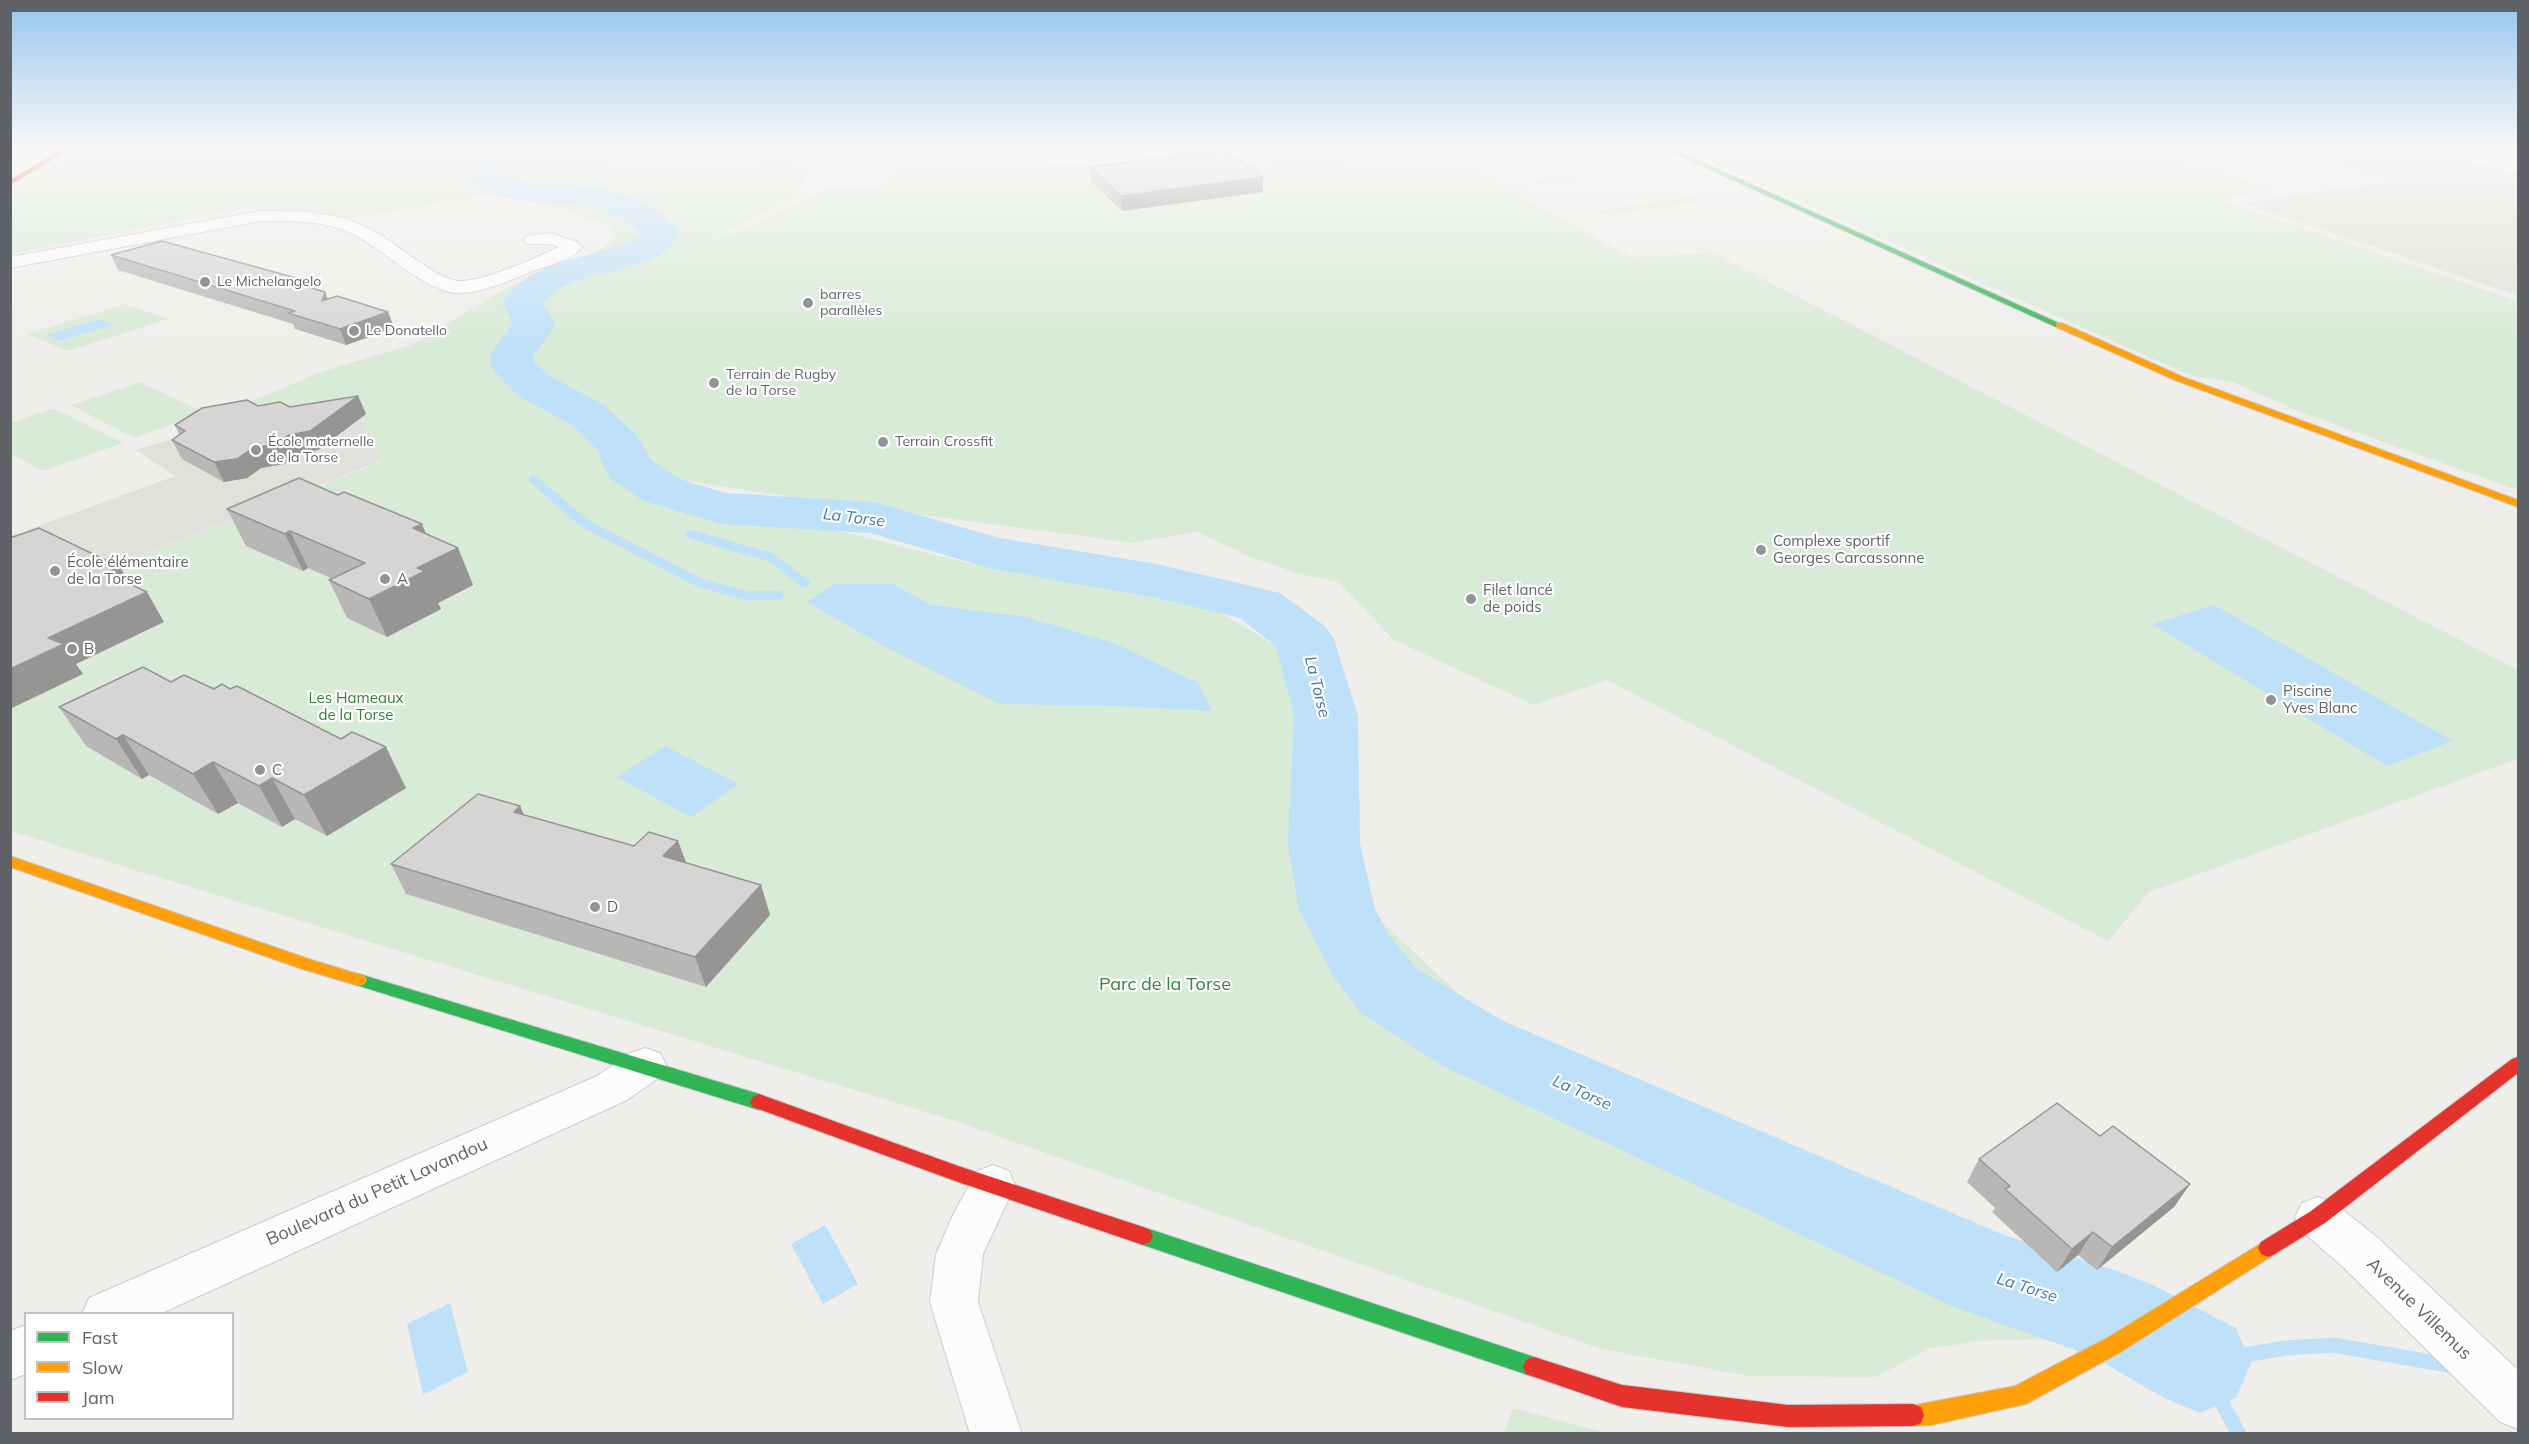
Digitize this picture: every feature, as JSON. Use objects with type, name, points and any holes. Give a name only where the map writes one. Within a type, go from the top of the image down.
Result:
[{"type":"street","points":[[1813,214],[2180,379],[2518,504]]},
{"type":"street","points":[[10,263],[260,216],[297,216],[325,220],[365,233],[424,274],[457,288],[508,274],[563,254],[573,247],[551,238],[533,240]]},
{"type":"street","points":[[10,861],[308,965],[738,1094],[993,1185],[1622,1396],[1788,1416],[1881,1417],[1932,1414],[2018,1396],[2114,1345],[2318,1217],[2518,1064]]},
{"type":"street","name":"Boulevard du Petit Lavandou","points":[[110,1312],[612,1088],[645,1065]]},
{"type":"street","points":[[993,1185],[960,1249],[954,1279],[954,1302],[996,1434]]},
{"type":"street","name":"Avenue Villemus","points":[[2318,1217],[2361,1253],[2518,1404]]},
{"type":"street","points":[[10,1356],[24,1350]]},
{"type":"shaded area","points":[[2276,214],[2518,214],[2518,296]]},
{"type":"shaded area","points":[[274,407],[328,407],[363,423],[381,461],[11,606],[11,536],[175,476],[136,450]]},
{"type":"green space","points":[[10,214],[214,214],[11,254]]},
{"type":"green space","points":[[298,214],[370,214],[336,220],[332,215]]},
{"type":"green space","points":[[576,214],[760,214],[714,236],[743,231],[776,214],[1554,214],[1632,257],[1713,253],[2518,670],[2518,759],[2149,892],[2108,941],[1607,680],[1534,705],[1394,640],[1338,582],[1297,573],[1253,558],[1197,532],[1134,543],[833,503],[674,479],[828,528],[971,564],[1167,582],[1318,670],[1326,716],[1318,861],[1493,1027],[2026,1266],[2120,1319],[2040,1339],[1978,1341],[1929,1349],[1875,1377],[1749,1376],[1601,1349],[952,1120],[11,831],[11,606],[381,462],[363,423],[328,407],[274,407],[246,403],[324,371],[411,345],[507,288],[543,271],[595,253],[615,239],[608,225]]},
{"type":"green space","points":[[1828,214],[2263,214],[2518,301],[2518,490],[2300,412],[2233,382],[2192,376]]},
{"type":"green space","points":[[125,304],[168,319],[68,351],[27,334]]},
{"type":"green space","points":[[140,382],[205,413],[134,438],[71,405]]},
{"type":"green space","points":[[54,408],[123,443],[43,471],[11,454],[11,423]]},
{"type":"green space","points":[[1513,1408],[1606,1433],[1504,1433]]},
{"type":"water","points":[[101,319],[113,325],[58,341],[47,335]]},
{"type":"water","points":[[834,584],[893,584],[931,605],[1026,617],[1114,643],[1198,683],[1212,711],[1121,706],[1000,704],[880,644],[807,602]]},
{"type":"water","points":[[2214,605],[2453,741],[2387,766],[2152,624]]},
{"type":"water","points":[[665,746],[739,784],[691,817],[617,777]]},
{"type":"water","points":[[825,1225],[858,1284],[823,1304],[791,1244]]},
{"type":"water","points":[[450,1303],[468,1372],[423,1395],[407,1324]]},
{"type":"building","points":[[162,241],[296,278],[288,281],[325,292],[322,301],[337,296],[388,312],[340,329],[288,313],[295,311],[111,255]]},
{"type":"building","points":[[358,396],[310,431],[289,435],[275,444],[251,449],[237,459],[214,462],[172,440],[185,431],[175,425],[202,408],[247,400],[258,406],[280,402],[290,407]]},
{"type":"building","points":[[299,478],[338,495],[344,492],[422,524],[413,528],[458,548],[417,568],[425,571],[369,599],[329,580],[365,563],[290,531],[285,534],[227,509]]},
{"type":"building","points":[[39,528],[120,567],[106,573],[147,592],[48,638],[64,644],[10,669],[10,538]]},
{"type":"building","points":[[143,667],[171,682],[184,675],[214,689],[222,684],[230,689],[237,686],[341,739],[352,732],[386,747],[304,795],[272,778],[259,786],[213,762],[193,774],[123,735],[116,739],[59,707]]},
{"type":"building","name":"D","points":[[478,794],[520,806],[514,812],[634,846],[649,832],[678,841],[663,856],[761,885],[695,957],[391,864]]},
{"type":"building","points":[[2057,1103],[2100,1136],[2113,1126],[2190,1184],[2112,1247],[2093,1232],[2072,1249],[2005,1189],[2010,1186],[1979,1159]]},
{"type":"waterway","name":"La Torse","points":[[638,214],[656,227],[661,234],[653,244],[638,252],[572,271],[534,289],[522,303],[534,320],[534,326],[520,341],[511,356],[513,366],[534,386],[588,415],[621,447],[629,468],[662,490],[721,508],[874,518],[993,553],[1157,581],[1260,605],[1304,639],[1326,716],[1324,844],[1337,909],[1361,955],[1389,991],[1472,1043],[1990,1276],[2120,1319],[2200,1363]]},
{"type":"waterway","points":[[533,479],[542,487]]},
{"type":"waterway","points":[[540,485],[584,523],[700,583],[748,596],[779,595]]},
{"type":"waterway","points":[[690,534],[770,557],[805,583]]},
{"type":"waterway","points":[[2239,1434],[2200,1363],[2285,1348],[2333,1345],[2454,1366]]},
{"type":"traffic: fast","points":[[1813,214],[2059,325]]},
{"type":"traffic: fast","points":[[359,980],[759,1102]]},
{"type":"traffic: fast","points":[[1143,1236],[1534,1367]]},
{"type":"traffic: slow","points":[[2059,325],[2180,379],[2518,504]]},
{"type":"traffic: slow","points":[[10,861],[308,965],[359,980]]},
{"type":"traffic: slow","points":[[1913,1415],[1932,1414],[2018,1396],[2114,1345],[2268,1248]]},
{"type":"traffic: jam","points":[[2268,1248],[2318,1217],[2518,1064]]},
{"type":"traffic: jam","points":[[759,1102],[958,1174],[1143,1236]]},
{"type":"traffic: jam","points":[[1534,1367],[1622,1396],[1788,1416],[1913,1415]]},
{"type":"place","name":"Le Michelangelo","points":[[205,282]]},
{"type":"place","name":"barres parallèles","points":[[808,303]]},
{"type":"place","name":"Le Donatello","points":[[354,331]]},
{"type":"place","name":"Terrain de Rugby de la Torse","points":[[714,383]]},
{"type":"place","name":"Terrain Crossfit","points":[[883,442]]},
{"type":"place","name":"École maternelle de la Torse","points":[[256,450]]},
{"type":"place","name":"Complexe sportif Georges Carcassonne","points":[[1761,550]]},
{"type":"place","name":"École élémentaire de la Torse","points":[[55,571]]},
{"type":"place","name":"A","points":[[385,579]]},
{"type":"place","name":"Filet lancé de poids","points":[[1471,599]]},
{"type":"place","name":"B","points":[[72,649]]},
{"type":"place","name":"Piscine Yves Blanc","points":[[2271,700]]},
{"type":"place","name":"C","points":[[260,770]]},
{"type":"place","name":"D","points":[[595,907]]},
{"type":"park label","name":"Les Hameaux de la Torse","points":[[356,706]]},
{"type":"park label","name":"Parc de la Torse","points":[[1165,985]]}]
